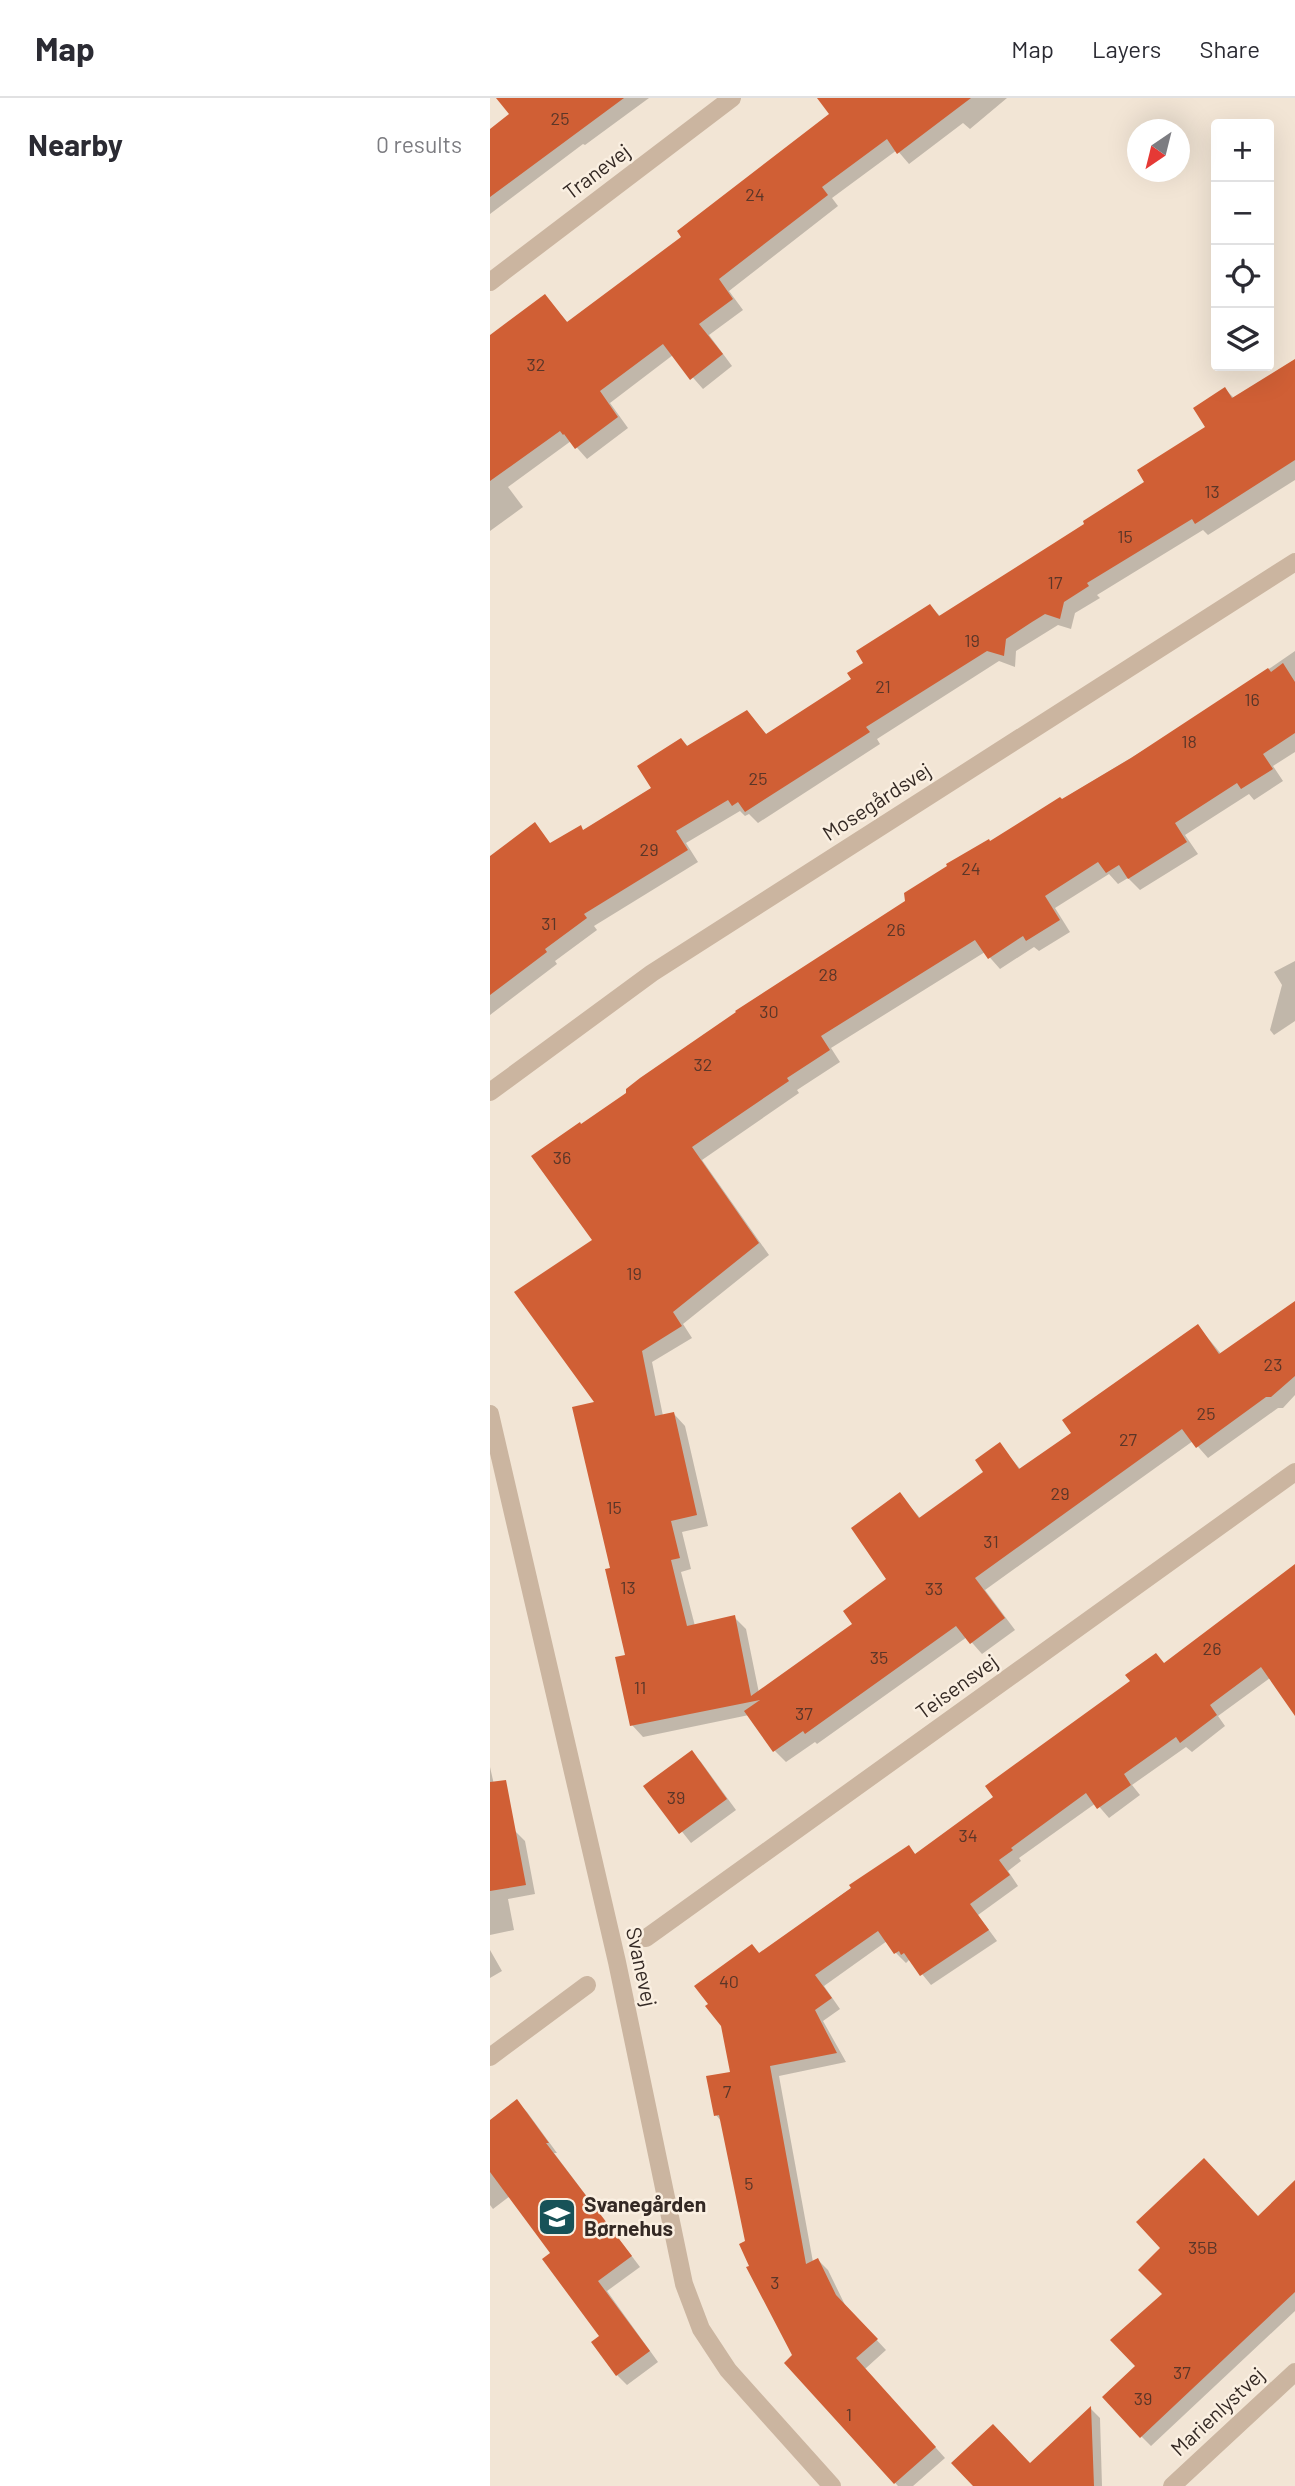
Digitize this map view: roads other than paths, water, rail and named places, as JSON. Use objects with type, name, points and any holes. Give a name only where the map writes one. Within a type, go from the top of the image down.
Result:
[{"type":"street","name":"Tranevej","points":[[490,282],[732,98]]},
{"type":"street","name":"Mosegårdsvej","points":[[490,1092],[652,973],[1295,562]]},
{"type":"street","name":"Svanevej","points":[[490,1414],[617,1962],[684,2284],[701,2329],[728,2370],[832,2486]]},
{"type":"street","name":"Teisensvej","points":[[646,1938],[1295,1472]]},
{"type":"street","points":[[490,2057],[587,1985]]},
{"type":"street","name":"Marienlystvej","points":[[1172,2486],[1295,2372]]},
{"type":"place","name":"Svanegården Børnehus","points":[[557,2217]]}]
